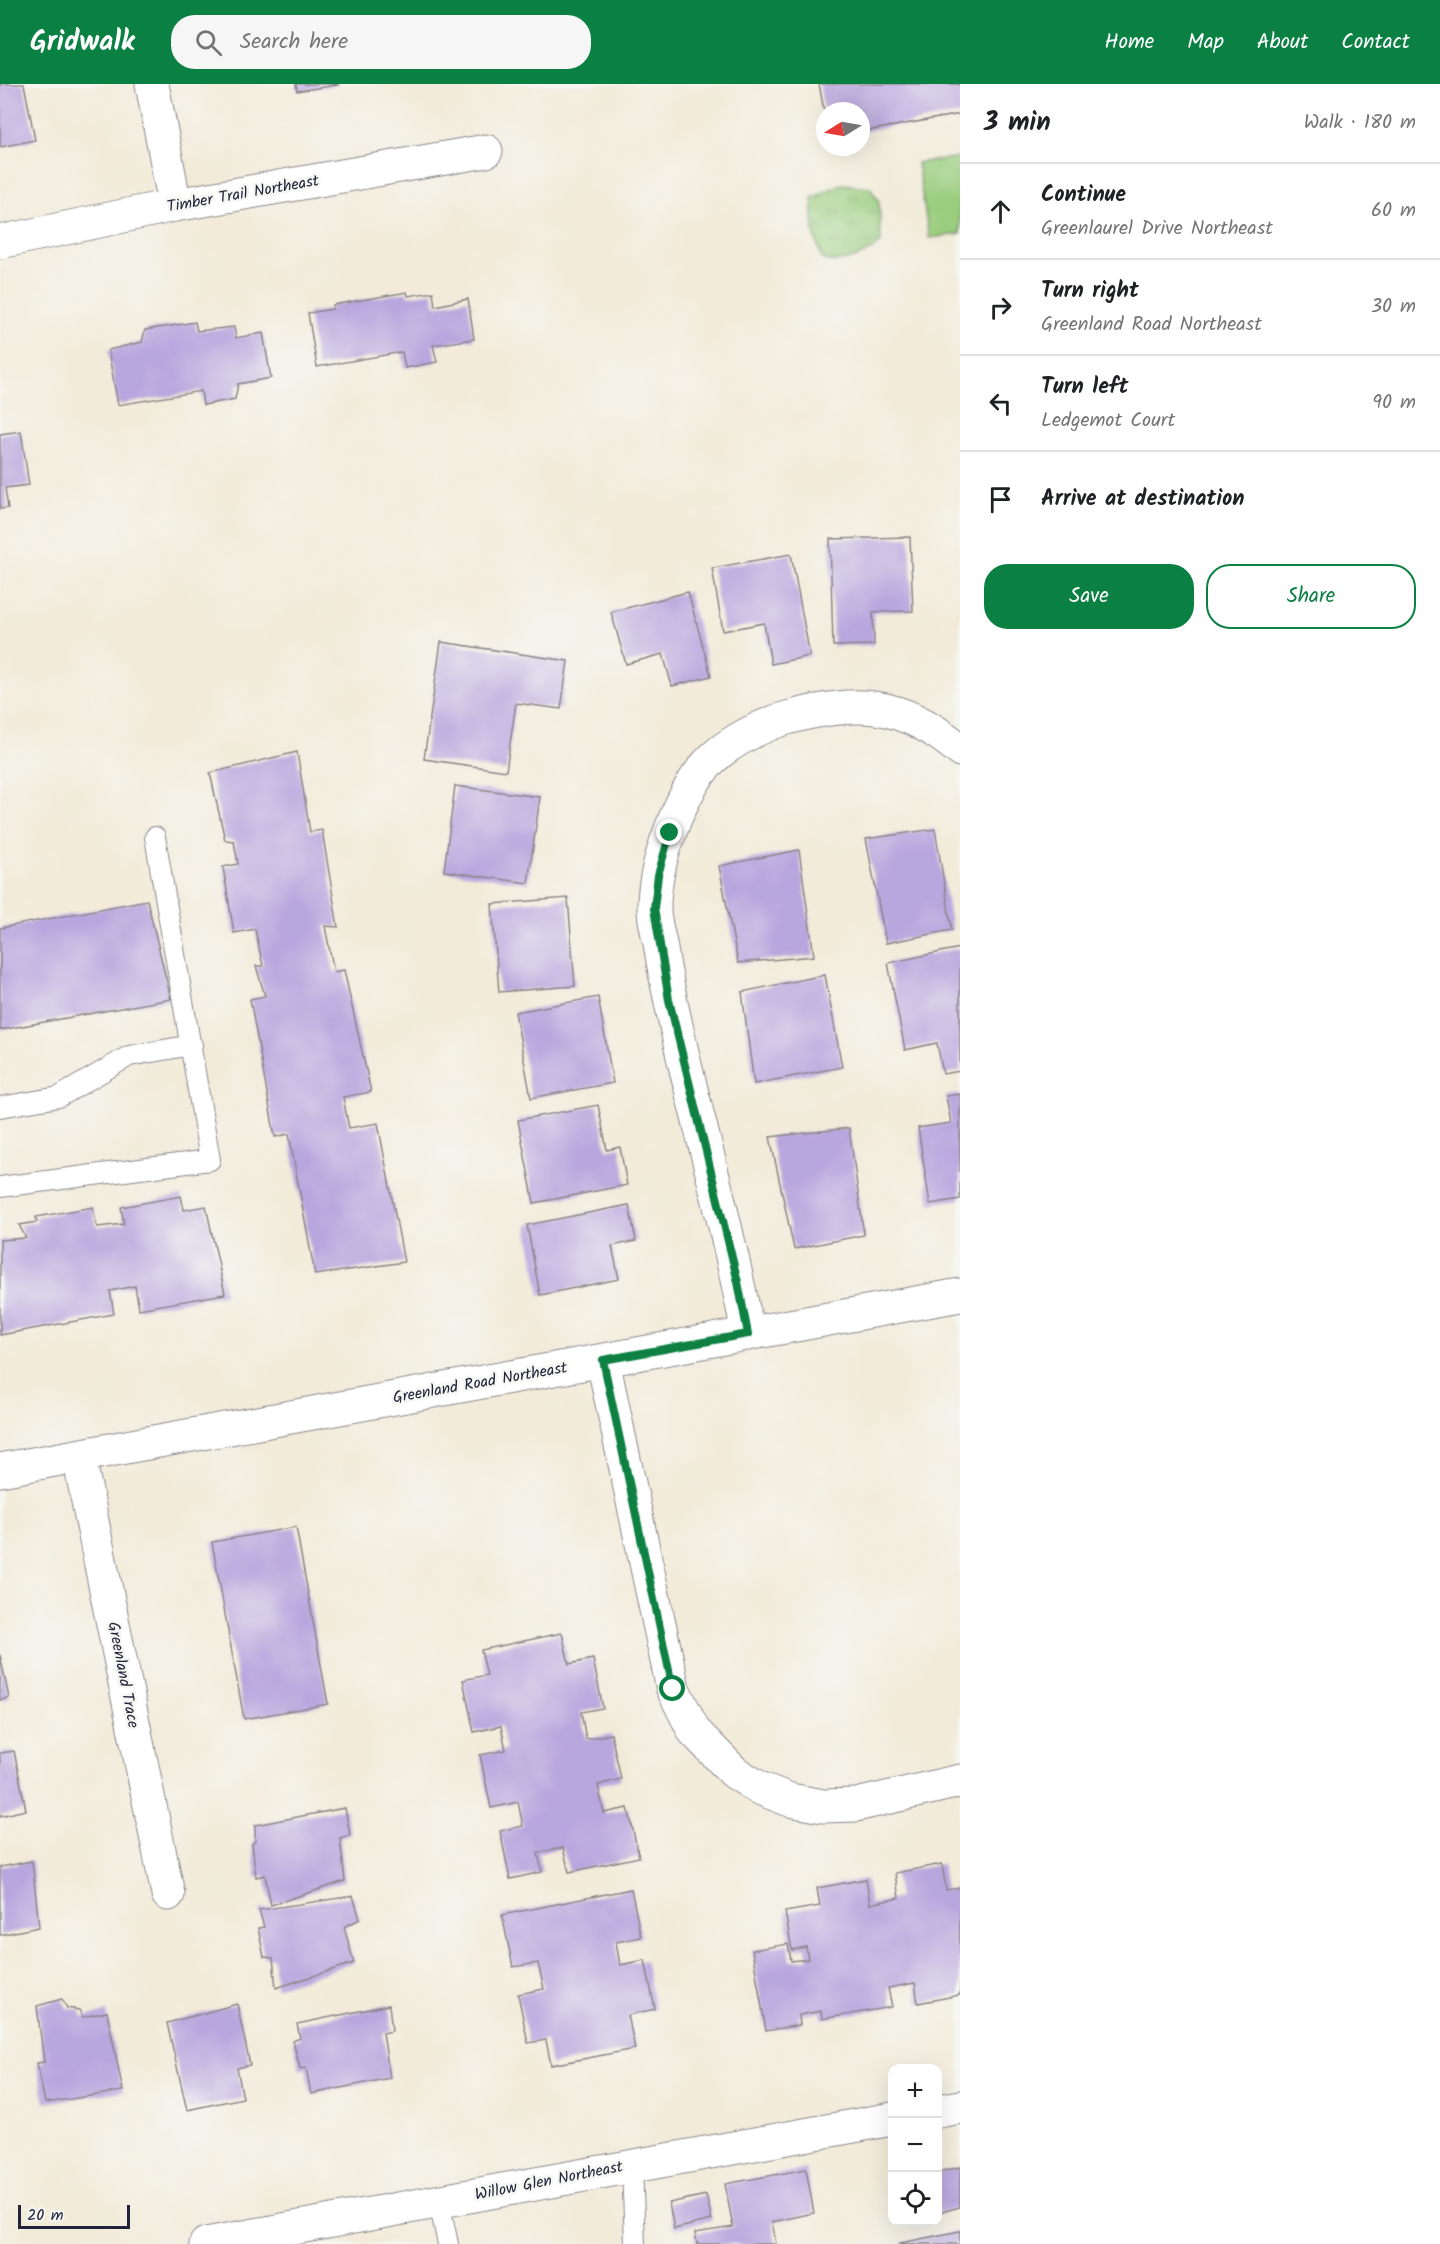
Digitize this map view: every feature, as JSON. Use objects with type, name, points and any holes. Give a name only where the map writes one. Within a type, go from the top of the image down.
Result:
[{"type":"street","points":[[152,84],[175,205]]},
{"type":"street","name":"Timber Trail Northeast","points":[[0,242],[175,205],[486,151]]},
{"type":"street","points":[[748,1334],[738,1282],[669,1000],[654,908],[658,875],[670,833],[689,792],[712,759],[740,739],[778,721],[824,708],[866,705],[909,716],[960,750]]},
{"type":"street","name":"Greenland Road Northeast","points":[[0,1470],[960,1295]]},
{"type":"street","points":[[603,1360],[673,1689],[694,1731],[734,1772],[759,1788],[790,1800],[823,1806],[856,1805],[960,1781]]},
{"type":"street","name":"Greenland Trace","points":[[79,1456],[168,1894]]},
{"type":"street","points":[[942,2110],[960,2107]]},
{"type":"street","name":"Willow Glen Northeast","points":[[206,2244],[888,2120]]},
{"type":"lane","points":[[0,1187],[210,1160],[192,1045],[154,837]]},
{"type":"lane","points":[[0,1107],[59,1097],[129,1056],[192,1045]]},
{"type":"lane","points":[[632,2166],[635,2244]]},
{"type":"lane","points":[[439,2202],[448,2244]]},
{"type":"green space","points":[[960,157],[960,234],[929,238],[917,163]]},
{"type":"green space","points":[[841,184],[870,187],[879,201],[881,242],[869,252],[853,258],[829,261],[822,259],[814,233],[812,198]]},
{"type":"building","points":[[0,84],[24,84],[35,140],[0,147]]},
{"type":"building","points":[[296,84],[337,84],[338,85],[297,91]]},
{"type":"building","points":[[819,84],[960,84],[960,114],[870,130],[870,102],[822,102]]},
{"type":"building","points":[[407,292],[408,296],[433,292],[435,306],[468,299],[474,339],[433,345],[437,362],[405,368],[402,352],[317,367],[308,313],[332,309],[333,305]]},
{"type":"building","points":[[195,322],[197,331],[234,327],[236,338],[263,333],[271,378],[238,384],[235,399],[203,405],[201,391],[118,405],[108,350],[142,342],[145,330]]},
{"type":"building","points":[[21,431],[29,485],[5,488],[8,508],[0,509],[0,434]]},
{"type":"building","points":[[910,537],[913,611],[873,612],[874,645],[833,646],[830,539]]},
{"type":"building","points":[[791,554],[810,656],[771,664],[764,623],[723,631],[712,568]]},
{"type":"building","points":[[688,592],[711,676],[672,686],[663,654],[626,664],[611,612]]},
{"type":"building","points":[[441,642],[568,661],[561,709],[516,703],[506,771],[424,759]]},
{"type":"building","points":[[297,752],[310,832],[322,830],[338,927],[325,926],[334,972],[344,970],[371,1092],[343,1097],[349,1128],[378,1123],[404,1262],[315,1275],[289,1134],[275,1137],[250,999],[265,996],[256,966],[263,966],[255,929],[234,933],[223,867],[238,864],[234,841],[225,840],[210,773]]},
{"type":"building","points":[[455,786],[540,797],[528,883],[444,871]]},
{"type":"building","points":[[935,829],[952,930],[886,943],[866,839]]},
{"type":"building","points":[[799,850],[814,956],[738,963],[719,866]]},
{"type":"building","points":[[568,898],[575,986],[499,992],[492,904]]},
{"type":"building","points":[[147,900],[171,999],[0,1030],[0,928]]},
{"type":"building","points":[[960,948],[960,1071],[943,1074],[937,1043],[905,1050],[888,963]]},
{"type":"building","points":[[825,975],[842,1067],[754,1084],[742,992]]},
{"type":"building","points":[[598,997],[613,1083],[531,1098],[515,1012]]},
{"type":"building","points":[[960,1094],[960,1199],[930,1204],[918,1128],[951,1123],[946,1096]]},
{"type":"building","points":[[598,1105],[607,1150],[620,1147],[627,1185],[534,1203],[518,1120]]},
{"type":"building","points":[[849,1128],[864,1235],[794,1249],[770,1137]]},
{"type":"building","points":[[181,1196],[184,1210],[206,1206],[225,1294],[139,1309],[135,1286],[110,1291],[114,1314],[0,1335],[0,1240],[26,1238],[19,1225],[37,1222],[36,1217],[93,1207],[97,1227],[124,1224],[121,1207]]},
{"type":"building","points":[[629,1205],[636,1241],[612,1246],[619,1279],[540,1295],[527,1225]]},
{"type":"building","points":[[296,1527],[328,1704],[244,1719],[212,1542]]},
{"type":"building","points":[[562,1633],[569,1664],[593,1659],[603,1708],[581,1712],[586,1739],[611,1734],[621,1779],[598,1785],[604,1813],[628,1808],[639,1857],[569,1872],[563,1848],[538,1853],[542,1872],[510,1879],[500,1831],[523,1826],[518,1802],[491,1808],[480,1755],[506,1750],[501,1726],[474,1732],[463,1680],[487,1675],[481,1650]]},
{"type":"building","points":[[0,1655],[9,1698],[0,1700]]},
{"type":"building","points":[[14,1751],[26,1810],[0,1816],[0,1753]]},
{"type":"building","points":[[345,1808],[350,1835],[340,1838],[345,1881],[271,1905],[265,1875],[256,1877],[252,1844],[255,1841],[255,1825]]},
{"type":"building","points":[[32,1861],[39,1927],[0,1935],[0,1867]]},
{"type":"building","points":[[942,1864],[946,1890],[960,1888],[960,1995],[918,2003],[915,1983],[888,1988],[892,2007],[822,2019],[821,2011],[799,2015],[800,2025],[766,2031],[752,1950],[788,1944],[791,1961],[808,1959],[806,1947],[792,1950],[785,1912],[820,1906],[817,1888],[866,1879],[870,1904],[899,1898],[895,1873]]},
{"type":"building","points":[[631,1889],[641,1937],[616,1942],[620,1965],[645,1960],[655,2009],[628,2015],[635,2049],[551,2065],[546,2040],[528,2043],[518,1994],[544,1989],[538,1963],[513,1967],[502,1915]]},
{"type":"building","points":[[353,1896],[360,1919],[344,1927],[354,1963],[276,1988],[273,1958],[264,1957],[258,1928],[264,1927],[259,1910]]},
{"type":"building","points":[[62,1999],[67,2008],[79,2010],[83,2017],[107,2012],[123,2091],[45,2103],[37,2063],[44,2062],[37,2006]]},
{"type":"building","points":[[237,2004],[250,2065],[237,2068],[243,2098],[187,2110],[167,2023]]},
{"type":"building","points":[[389,2005],[392,2031],[383,2033],[390,2078],[311,2094],[306,2068],[300,2069],[293,2041],[300,2038],[297,2024]]},
{"type":"building","points":[[960,2167],[960,2207],[942,2212],[942,2172]]},
{"type":"building","points":[[806,2169],[814,2213],[772,2222],[776,2244],[697,2244],[695,2233],[733,2227],[725,2184]]},
{"type":"building","points":[[706,2195],[712,2220],[674,2229],[669,2203]]},
{"type":"building","points":[[960,2231],[960,2244],[900,2244],[900,2243]]},
{"type":"route","points":[[670,833],[658,875],[654,908],[669,1000],[738,1282],[748,1334],[603,1360],[673,1689]]}]
